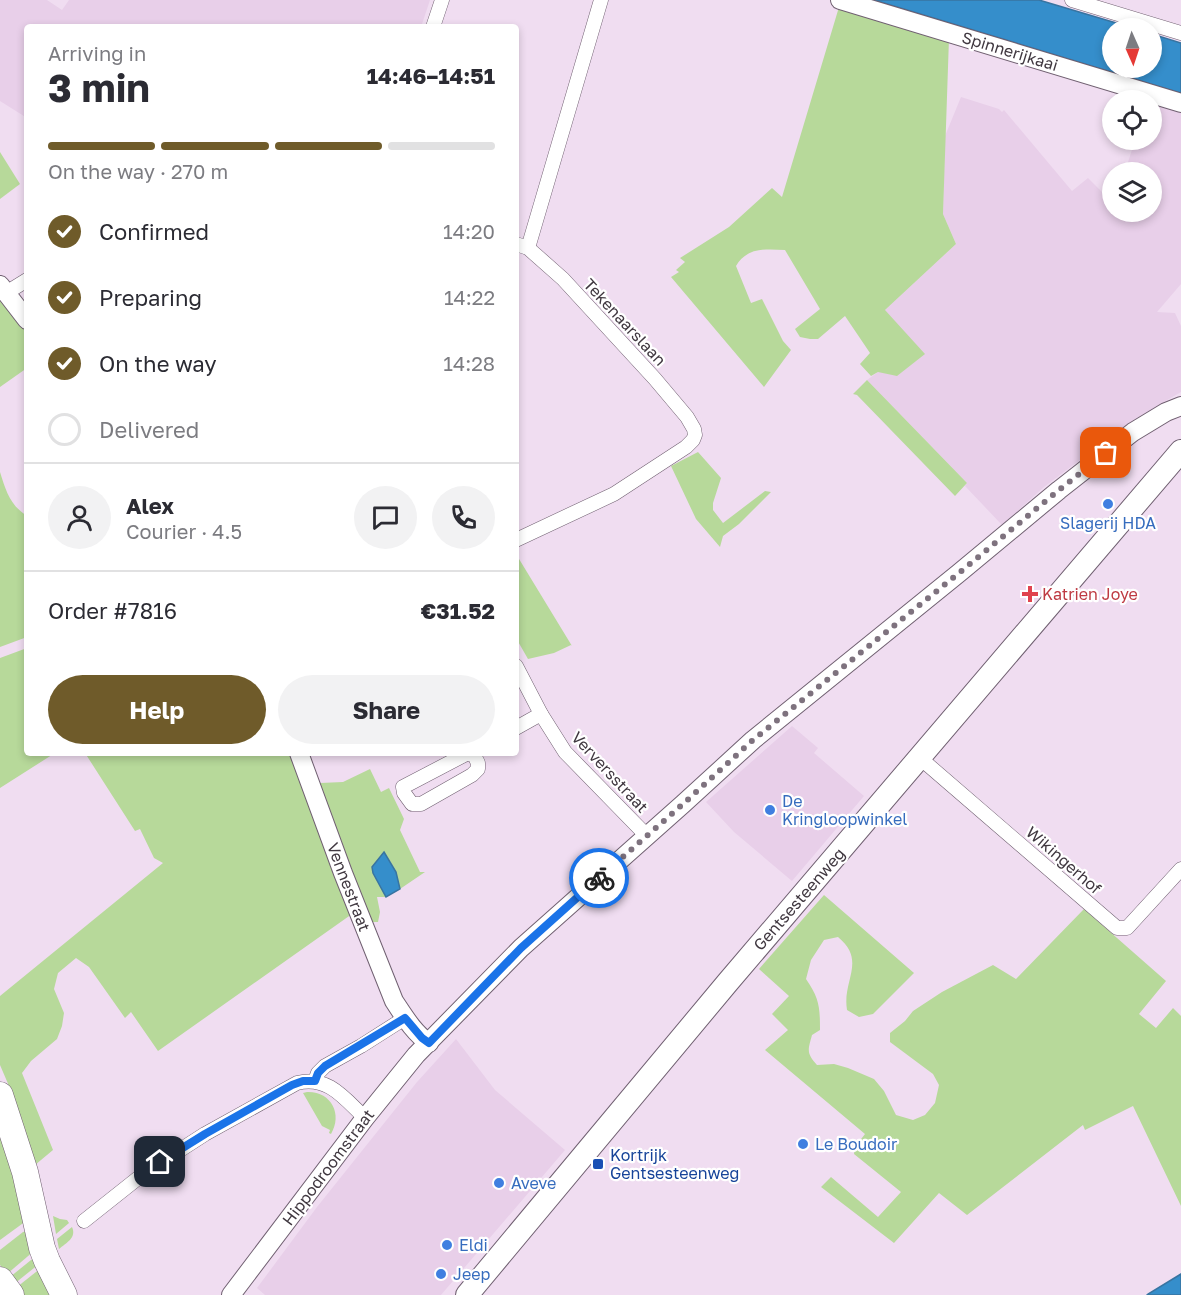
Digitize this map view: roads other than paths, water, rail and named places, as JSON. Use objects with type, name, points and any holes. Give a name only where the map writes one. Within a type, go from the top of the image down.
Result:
[{"type":"highway","points":[[0,1095],[25,1172],[46,1261],[64,1295]]},
{"type":"main road","name":"Gentsesteenweg","points":[[466,1295],[728,982],[1181,451]]},
{"type":"street","points":[[434,24],[442,0]]},
{"type":"street","points":[[522,246],[601,0]]},
{"type":"street","name":"Spinnerijkaai","points":[[840,0],[1181,103]]},
{"type":"street","points":[[1072,0],[1181,33]]},
{"type":"street","name":"Tekenaarslaan","points":[[519,539],[614,494],[686,447],[695,435],[687,417],[655,379],[563,279],[522,246]]},
{"type":"street","points":[[24,281],[3,289],[24,316]]},
{"type":"street","name":"Hippodroomstraat","points":[[231,1295],[365,1118],[416,1055],[521,948],[753,740],[1133,432],[1166,412],[1181,406]]},
{"type":"street","name":"Verversstraat","points":[[519,672],[541,714],[565,752],[647,836]]},
{"type":"street","points":[[519,726],[541,714]]},
{"type":"street","name":"Vennestraat","points":[[300,756],[343,873],[394,1001],[405,1018],[429,1043]]},
{"type":"street","points":[[465,756],[403,787],[404,793],[412,804],[421,804],[478,770],[478,763],[473,756]]},
{"type":"street","name":"Wikingerhof","points":[[920,758],[1117,928],[1127,928],[1181,869]]},
{"type":"street","points":[[315,1081],[318,1073],[325,1066],[405,1018]]},
{"type":"street","points":[[84,1221],[147,1171],[205,1134],[297,1083],[315,1081],[326,1084],[365,1118]]},
{"type":"water","points":[[874,0],[1039,0],[1102,19],[1102,69]]},
{"type":"water","points":[[1162,37],[1181,43],[1181,93],[1131,78],[1162,78]]},
{"type":"water","points":[[384,852],[396,872],[400,889],[386,897],[372,867]]},
{"type":"water","points":[[1181,1274],[1181,1295],[1147,1295],[1148,1294]]},
{"type":"place","name":"Slagerij HDA","points":[[1108,504]]},
{"type":"place","name":"Katrien Joye","points":[[1030,594]]},
{"type":"place","name":"De Kringloopwinkel","points":[[770,810]]},
{"type":"place","name":"Le Boudoir","points":[[803,1144]]},
{"type":"place","name":"Kortrijk Gentsesteenweg","points":[[598,1164]]},
{"type":"place","name":"Aveve","points":[[499,1183]]},
{"type":"place","name":"Eldi","points":[[447,1245]]},
{"type":"place","name":"Jeep","points":[[441,1274]]}]
